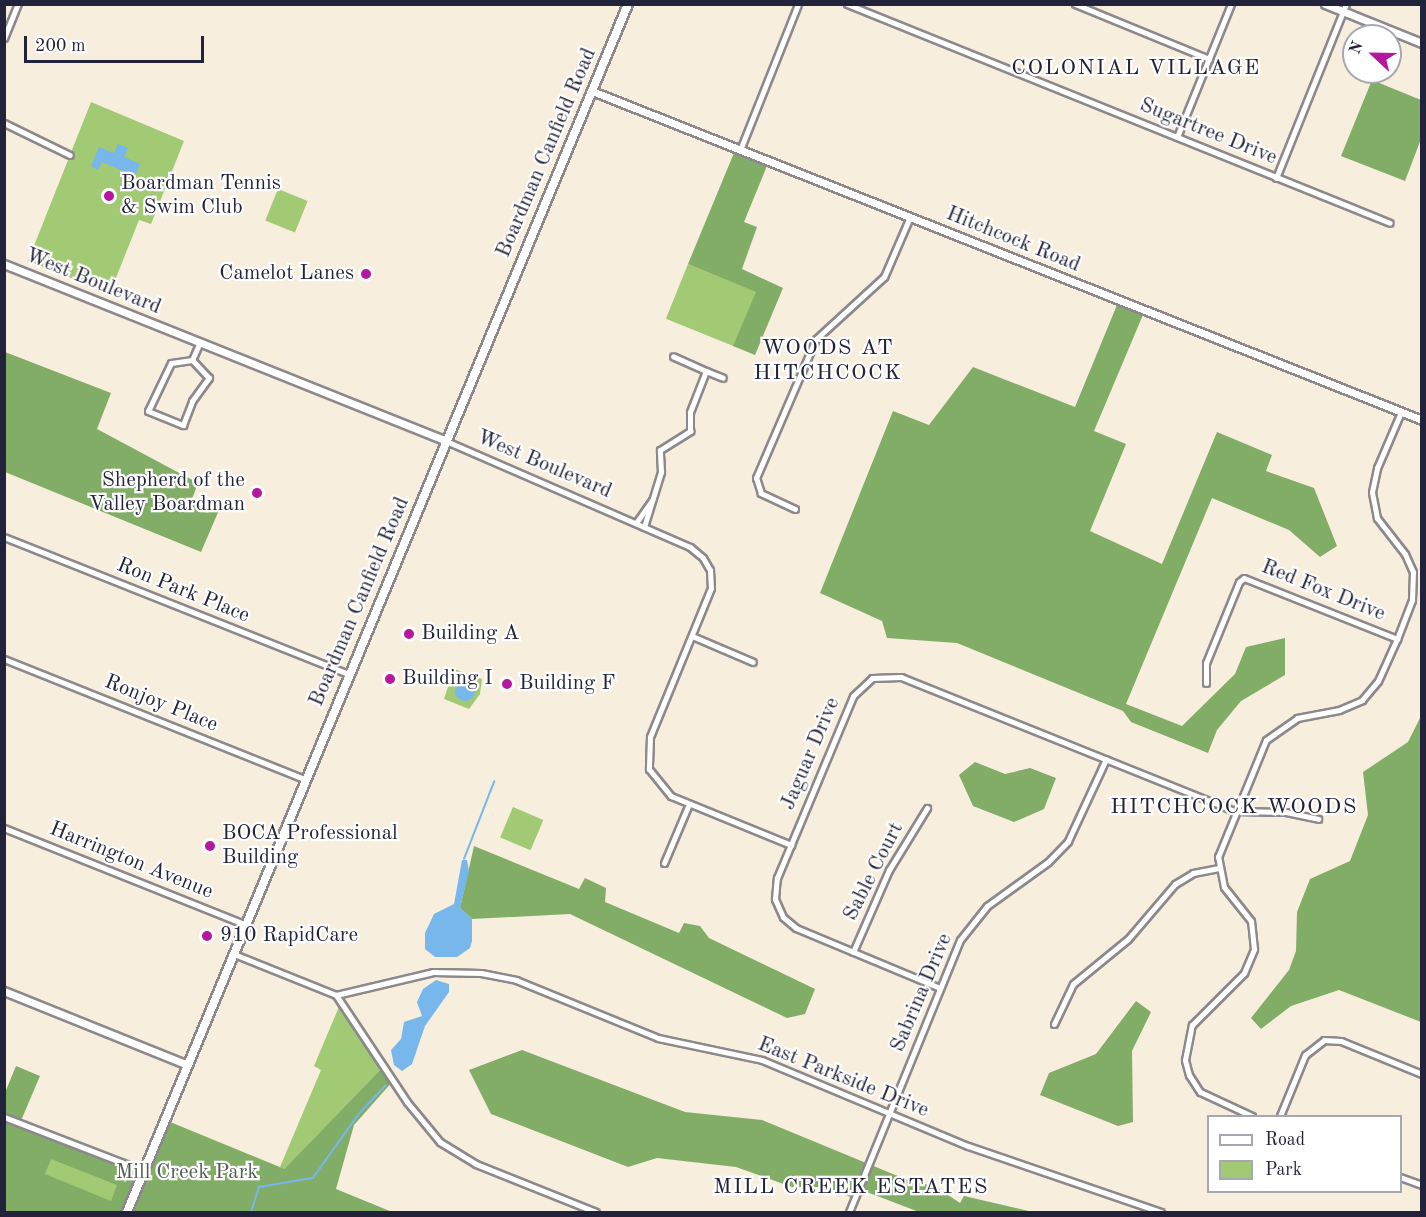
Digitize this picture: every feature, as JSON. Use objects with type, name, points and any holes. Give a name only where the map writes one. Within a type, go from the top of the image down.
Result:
[{"type":"main road","name":"Boardman Canfield Road","points":[[127,1212],[628,4]]},
{"type":"street","points":[[4,38],[18,4]]},
{"type":"street","points":[[740,150],[798,4]]},
{"type":"street","name":"Sugartree Drive","points":[[847,4],[1390,223]]},
{"type":"street","points":[[1076,4],[1209,59]]},
{"type":"street","points":[[1177,137],[1231,4]]},
{"type":"street","points":[[1325,4],[1345,8],[1422,43]]},
{"type":"street","points":[[1276,178],[1345,8]]},
{"type":"street","name":"Hitchcock Road","points":[[592,91],[1422,420]]},
{"type":"street","points":[[4,123],[70,155]]},
{"type":"street","points":[[795,509],[761,494],[756,478],[816,339],[884,278],[910,217]]},
{"type":"street","name":"West Boulevard","points":[[4,264],[447,441],[694,549],[708,566],[711,588],[647,753],[650,769],[658,785],[689,804],[791,845]]},
{"type":"street","points":[[192,360],[200,342]]},
{"type":"street","points":[[673,356],[723,378]]},
{"type":"street","points":[[192,360],[209,378],[192,401],[183,425],[148,411],[171,363],[192,360]]},
{"type":"street","points":[[645,527],[661,472],[660,450],[690,431],[690,412],[706,371]]},
{"type":"street","points":[[1250,1115],[1200,1092],[1189,1075],[1185,1060],[1192,1025],[1244,973],[1254,949],[1251,921],[1224,886],[1218,868],[1220,848],[1261,750],[1273,733],[1297,718],[1340,710],[1362,700],[1378,681],[1396,639],[1412,600],[1413,572],[1406,554],[1377,518],[1372,492],[1377,468],[1401,412]]},
{"type":"street","points":[[636,523],[652,500]]},
{"type":"street","name":"Ron Park Place","points":[[4,537],[350,675]]},
{"type":"street","name":"Red Fox Drive","points":[[1206,684],[1206,663],[1239,582],[1244,578],[1396,639]]},
{"type":"street","points":[[692,636],[753,662]]},
{"type":"street","name":"Ronjoy Place","points":[[4,659],[306,780]]},
{"type":"street","name":"Jaguar Drive","points":[[940,988],[796,928],[780,913],[775,885],[853,696],[863,684],[879,676],[901,677],[1235,811]]},
{"type":"street","name":"Sabrina Drive","points":[[849,1212],[960,940],[977,916],[1048,862],[1068,841],[1106,759]]},
{"type":"street","points":[[664,863],[689,804]]},
{"type":"street","name":"Sable Court","points":[[853,952],[889,870],[927,808]]},
{"type":"street","points":[[1235,811],[1286,812],[1318,819]]},
{"type":"street","name":"Harrington Avenue","points":[[4,828],[246,925]]},
{"type":"street","points":[[1054,1024],[1072,984],[1128,939],[1175,884],[1193,873],[1218,868]]},
{"type":"street","points":[[234,954],[336,995],[412,1109],[440,1142],[476,1164],[596,1212]]},
{"type":"street","name":"East Parkside Drive","points":[[336,995],[433,972],[497,975],[658,1038],[762,1060],[968,1146],[1161,1212]]},
{"type":"street","points":[[4,991],[188,1065]]},
{"type":"street","points":[[1280,1115],[1305,1055],[1324,1040],[1341,1041],[1422,1074]]},
{"type":"street","points":[[4,1117],[144,1171]]},
{"type":"street","points":[[1402,1177],[1422,1185]]},
{"type":"green space","points":[[1370,84],[1382,84],[1421,100],[1421,139],[1405,181],[1341,156]]},
{"type":"green space","name":"Boardman Tennis & Swim Club","points":[[91,102],[184,141],[151,224],[139,220],[110,293],[28,261]]},
{"type":"green space","points":[[736,148],[769,161],[744,222],[757,227],[742,269],[783,288],[755,355],[733,346],[756,292],[688,264]]},
{"type":"green space","points":[[278,189],[308,201],[295,233],[265,221]]},
{"type":"green space","points":[[688,264],[757,292],[735,346],[666,319]]},
{"type":"green space","points":[[1119,300],[1145,310],[1094,431],[1126,444],[1090,531],[1162,564],[1217,432],[1272,455],[1266,471],[1314,488],[1337,546],[1320,557],[1289,530],[1212,498],[1126,704],[1182,726],[1235,674],[1246,647],[1285,638],[1285,675],[1241,701],[1217,730],[1208,753],[1131,722],[1123,711],[957,643],[887,638],[882,621],[820,593],[893,411],[929,425],[973,367],[1075,407]]},
{"type":"green space","points":[[5,352],[111,393],[97,429],[198,483],[192,499],[219,510],[201,552],[5,472]]},
{"type":"green space","points":[[454,669],[482,679],[480,694],[469,709],[444,699]]},
{"type":"green space","points":[[1421,716],[1421,1022],[1339,990],[1291,1006],[1261,1029],[1251,1018],[1289,970],[1296,951],[1297,912],[1310,879],[1350,861],[1368,815],[1363,772],[1408,742]]},
{"type":"green space","points":[[975,762],[1005,774],[1030,768],[1056,778],[1044,809],[1014,822],[973,806],[959,775]]},
{"type":"green space","points":[[513,807],[543,820],[530,850],[500,837]]},
{"type":"green space","points":[[474,846],[579,889],[585,878],[606,888],[605,902],[679,933],[684,923],[700,926],[709,938],[815,989],[805,1014],[787,1018],[570,914],[472,919],[460,908]]},
{"type":"green space","points":[[1136,1001],[1151,1012],[1132,1051],[1133,1122],[1118,1126],[1040,1095],[1049,1073],[1096,1054]]},
{"type":"green space","name":"Mill Creek Park","points":[[341,1002],[384,1066],[284,1169],[392,1212],[5,1212],[4,1117],[143,1171],[165,1120],[280,1167],[321,1070],[314,1066]]},
{"type":"green space","points":[[522,1050],[685,1112],[762,1120],[905,1179],[936,1187],[960,1203],[964,1196],[1033,1212],[919,1212],[859,1189],[855,1199],[826,1187],[792,1187],[736,1167],[657,1158],[628,1167],[491,1114],[469,1070]]},
{"type":"green space","name":"Mill Creek Park","points":[[16,1066],[40,1076],[20,1123],[143,1171],[165,1120],[284,1169],[384,1066],[393,1081],[354,1125],[336,1189],[392,1212],[5,1212],[4,1095]],"holes":[[[51,1159],[117,1185],[111,1201],[45,1174]]]},
{"type":"water","points":[[118,144],[128,148],[124,157],[140,164],[135,176],[102,162],[98,170],[91,166],[99,147],[114,153]]},
{"type":"water","points":[[461,681],[469,681],[475,687],[475,695],[469,701],[461,701],[455,695],[455,687]]},
{"type":"water","points":[[462,860],[467,860],[469,871],[460,908],[472,919],[472,941],[470,948],[457,957],[435,957],[425,949],[425,933],[434,914],[454,904]]},
{"type":"water","points":[[436,980],[449,984],[449,992],[425,1026],[412,1064],[402,1071],[394,1065],[391,1050],[401,1039],[404,1022],[422,1016],[417,1002],[423,989]]},
{"type":"waterway","points":[[464,859],[494,782]]},
{"type":"waterway","points":[[251,1212],[259,1187],[313,1178],[358,1115],[385,1086]]},
{"type":"place","name":"Boardman Tennis & Swim Club","points":[[109,196]]},
{"type":"place","name":"Camelot Lanes","points":[[366,274]]},
{"type":"place","name":"Shepherd of the Valley Boardman","points":[[257,493]]},
{"type":"place","name":"Building A","points":[[409,634]]},
{"type":"place","name":"Building I","points":[[390,679]]},
{"type":"place","name":"Building F","points":[[507,684]]},
{"type":"place","name":"BOCA Professional Building","points":[[210,846]]},
{"type":"place","name":"910 RapidCare","points":[[207,936]]},
{"type":"district","name":"COLONIAL VILLAGE","points":[[1136,69]]},
{"type":"district","name":"WOODS AT HITCHCOCK","points":[[828,360]]},
{"type":"district","name":"HITCHCOCK WOODS","points":[[1234,808]]},
{"type":"district","name":"MILL CREEK ESTATES","points":[[851,1188]]}]
